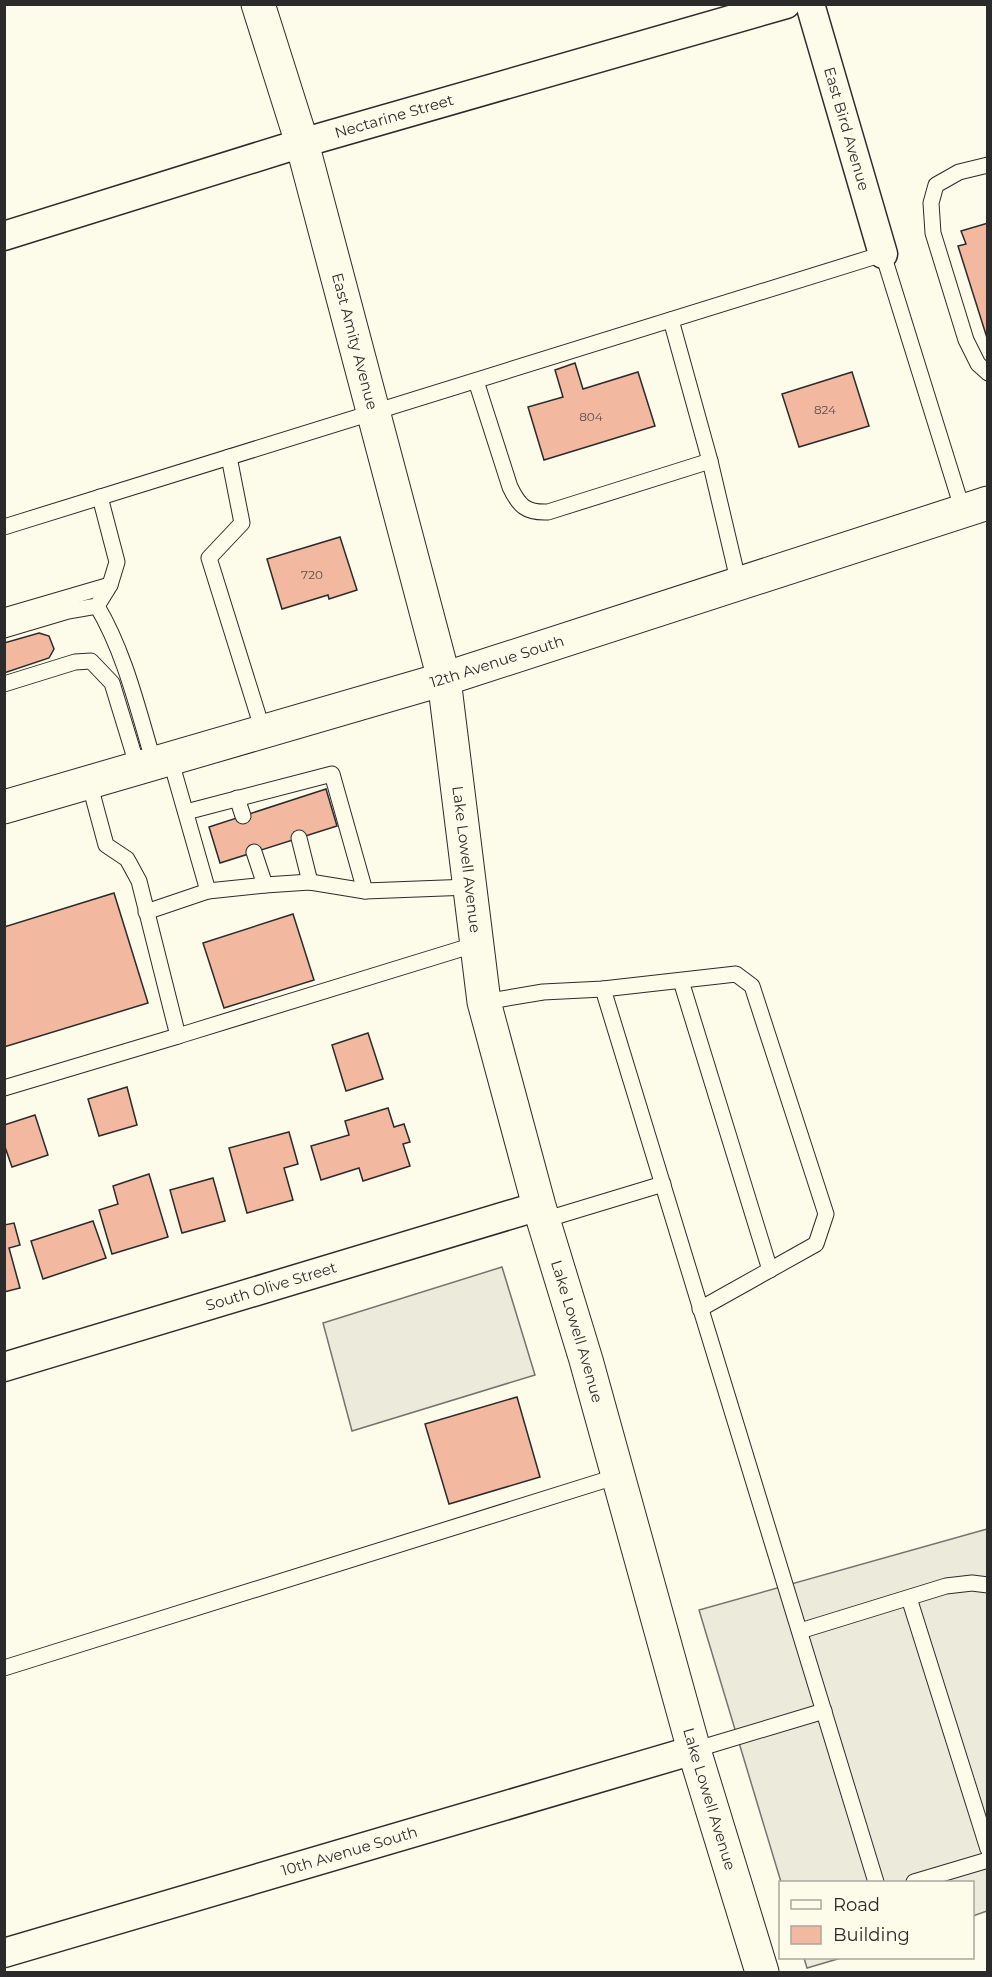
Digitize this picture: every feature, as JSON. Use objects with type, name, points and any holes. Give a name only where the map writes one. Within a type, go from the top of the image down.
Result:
[{"type":"main road","name":"East Amity Avenue","points":[[258,4],[302,143],[444,679]]},
{"type":"main road","name":"12th Avenue South","points":[[4,807],[444,679],[975,507]]},
{"type":"main road","name":"Lake Lowell Avenue","points":[[444,679],[484,1002],[694,1750],[762,1972]]},
{"type":"street","name":"Nectarine Street","points":[[4,236],[302,143],[786,4]]},
{"type":"street","name":"East Bird Avenue","points":[[810,4],[883,254]]},
{"type":"street","name":"South Olive Street","points":[[4,1367],[542,1213]]},
{"type":"street","name":"10th Avenue South","points":[[4,1953],[694,1750]]},
{"type":"lane","points":[[987,165],[959,172],[936,185],[931,203],[933,233],[966,340],[978,364],[987,374]]},
{"type":"lane","points":[[4,527],[883,254],[975,507]]},
{"type":"lane","points":[[671,320],[710,461],[739,584]]},
{"type":"lane","points":[[476,381],[510,487],[524,507],[534,513],[548,512],[710,461]]},
{"type":"lane","points":[[229,457],[242,523],[209,558],[263,731]]},
{"type":"lane","points":[[4,630],[68,611],[97,606],[110,585],[117,562],[100,497]]},
{"type":"lane","points":[[4,616],[110,585]]},
{"type":"lane","points":[[97,606],[108,625],[130,683],[154,763]]},
{"type":"lane","points":[[4,684],[75,662],[91,661],[112,683],[154,763],[186,812],[208,891]]},
{"type":"lane","points":[[186,812],[332,774],[365,891]]},
{"type":"lane","points":[[89,782],[106,845],[127,859],[139,881],[178,1036]]},
{"type":"lane","points":[[283,785],[288,801]]},
{"type":"lane","points":[[237,798],[243,816]]},
{"type":"lane","points":[[299,838],[310,882]]},
{"type":"lane","points":[[254,852],[265,885]]},
{"type":"lane","points":[[146,912],[208,891],[265,885],[310,882],[365,891],[470,887]]},
{"type":"lane","points":[[4,1088],[477,944]]},
{"type":"lane","points":[[484,1002],[543,992],[603,989],[736,974],[752,986],[826,1214],[816,1244],[700,1309]]},
{"type":"lane","points":[[681,981],[770,1270]]},
{"type":"lane","points":[[603,989],[876,1881]]},
{"type":"lane","points":[[542,1213],[663,1184]]},
{"type":"lane","points":[[4,1668],[618,1476]]},
{"type":"lane","points":[[800,1631],[946,1586],[972,1583],[987,1585]]},
{"type":"lane","points":[[909,1598],[980,1801],[987,1850]]},
{"type":"lane","points":[[694,1750],[824,1711]]},
{"type":"lane","points":[[917,1881],[987,1860]]},
{"type":"shaded area","points":[[502,1267],[535,1375],[352,1431],[323,1323]]},
{"type":"shaded area","points":[[987,1529],[987,1911],[974,1916],[974,1881],[781,1881],[699,1610]]},
{"type":"shaded area","points":[[804,1959],[838,1959],[807,1968]]},
{"type":"building","points":[[988,223],[988,341],[958,246],[966,244],[961,231]]},
{"type":"building","points":[[575,363],[583,389],[638,372],[655,426],[544,460],[528,407],[563,397],[555,370]]},
{"type":"building","points":[[852,372],[869,426],[799,447],[782,394]]},
{"type":"building","points":[[340,537],[357,590],[329,599],[328,595],[282,609],[267,559]]},
{"type":"building","points":[[39,633],[49,636],[54,649],[49,658],[4,673],[4,643]]},
{"type":"building","points":[[326,789],[337,826],[220,863],[209,827]]},
{"type":"building","points":[[114,893],[148,1003],[4,1047],[4,927]]},
{"type":"building","points":[[293,914],[314,980],[224,1008],[203,943]]},
{"type":"building","points":[[368,1033],[383,1079],[346,1091],[332,1045]]},
{"type":"building","points":[[127,1087],[137,1125],[99,1136],[88,1099]]},
{"type":"building","points":[[388,1108],[394,1127],[404,1124],[410,1142],[403,1144],[410,1166],[363,1181],[359,1168],[321,1180],[311,1146],[349,1135],[345,1121]]},
{"type":"building","points":[[35,1115],[48,1155],[12,1167],[4,1144],[4,1125]]},
{"type":"building","points":[[289,1132],[298,1164],[284,1168],[293,1200],[247,1213],[229,1148]]},
{"type":"building","points":[[149,1174],[168,1237],[112,1254],[99,1210],[118,1204],[113,1186]]},
{"type":"building","points":[[213,1178],[225,1221],[182,1233],[170,1190]]},
{"type":"building","points":[[93,1221],[106,1258],[43,1279],[31,1241]]},
{"type":"building","points":[[14,1223],[20,1245],[9,1248],[20,1288],[4,1292],[4,1225]]},
{"type":"building","points":[[517,1397],[540,1477],[449,1504],[425,1424]]}]
